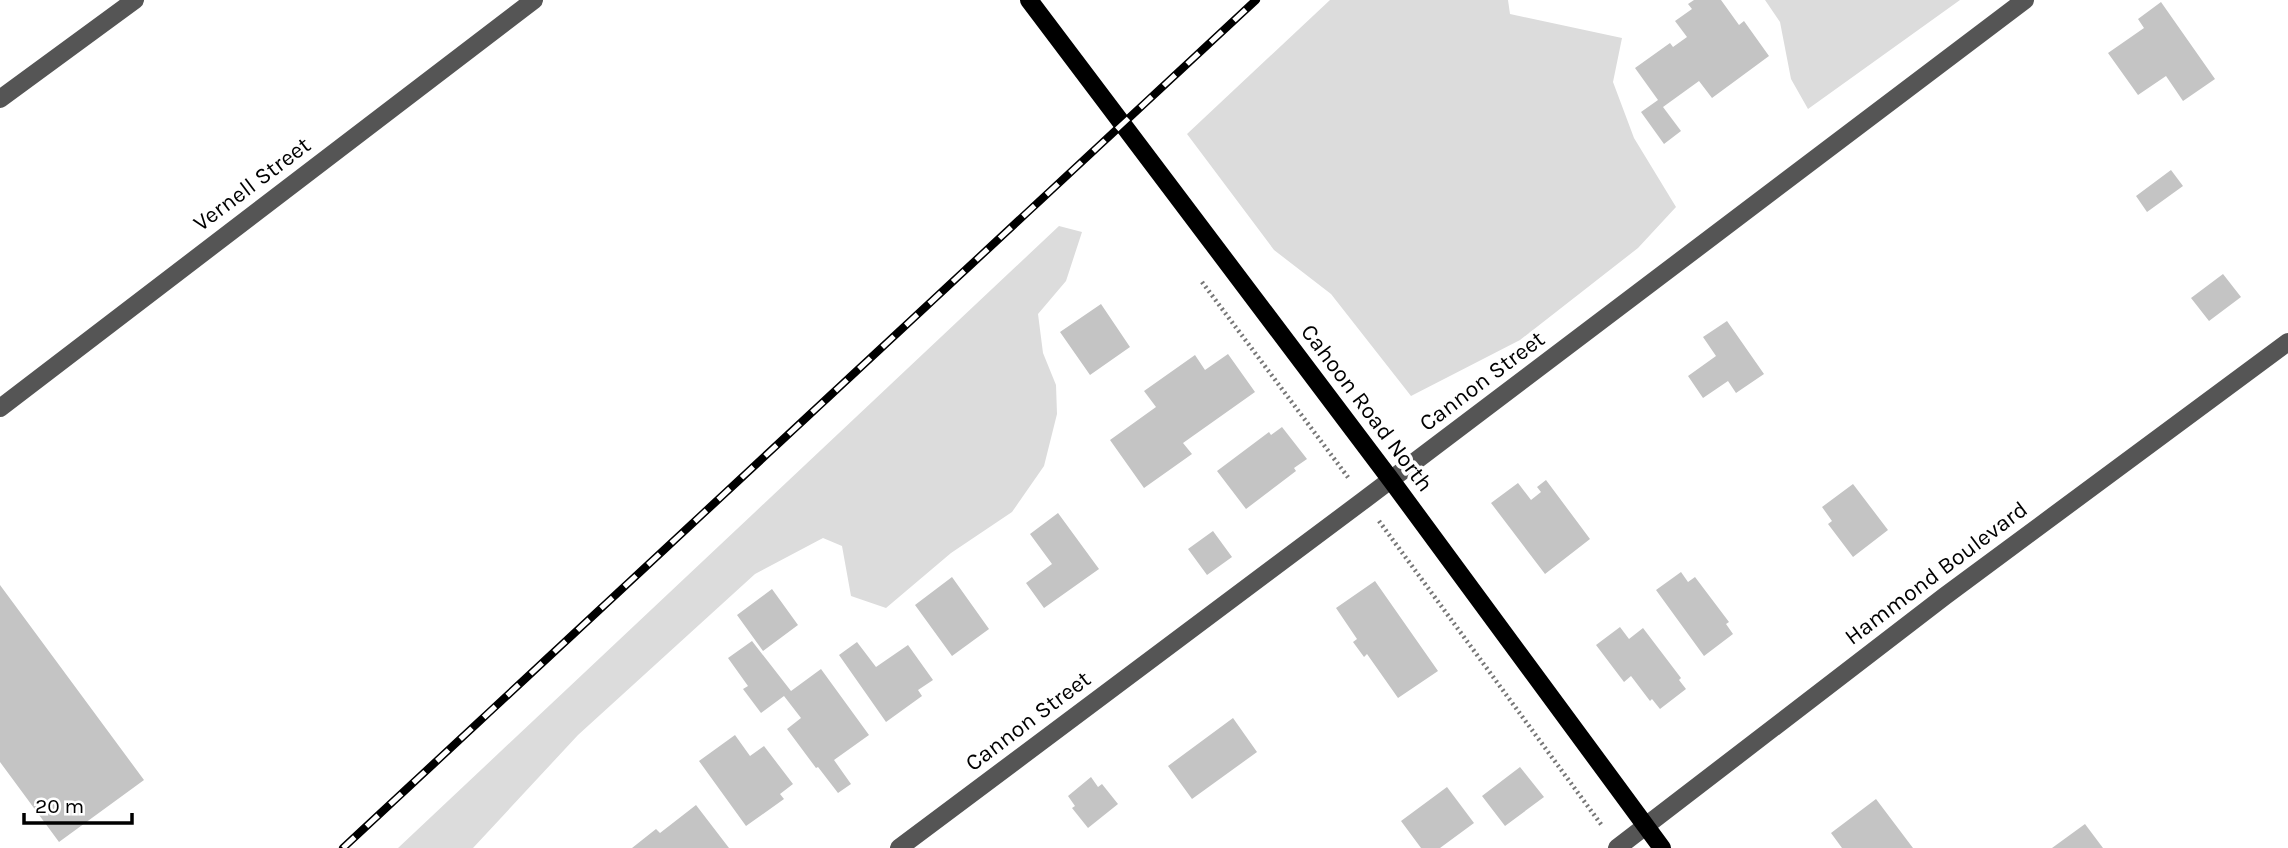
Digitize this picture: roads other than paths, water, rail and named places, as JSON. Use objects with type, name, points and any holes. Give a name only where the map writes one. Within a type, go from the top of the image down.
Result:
[{"type":"main road","name":"Cahoon Road North","points":[[1029,0],[1391,480],[1662,848]]},
{"type":"street","points":[[0,99],[135,0]]},
{"type":"street","name":"Vernell Street","points":[[0,408],[534,0]]},
{"type":"street","name":"Cannon Street","points":[[899,848],[2025,0]]},
{"type":"street","name":"Hammond Boulevard","points":[[1617,848],[1945,596],[2288,342]]},
{"type":"railway","points":[[343,848],[1256,0]]}]
